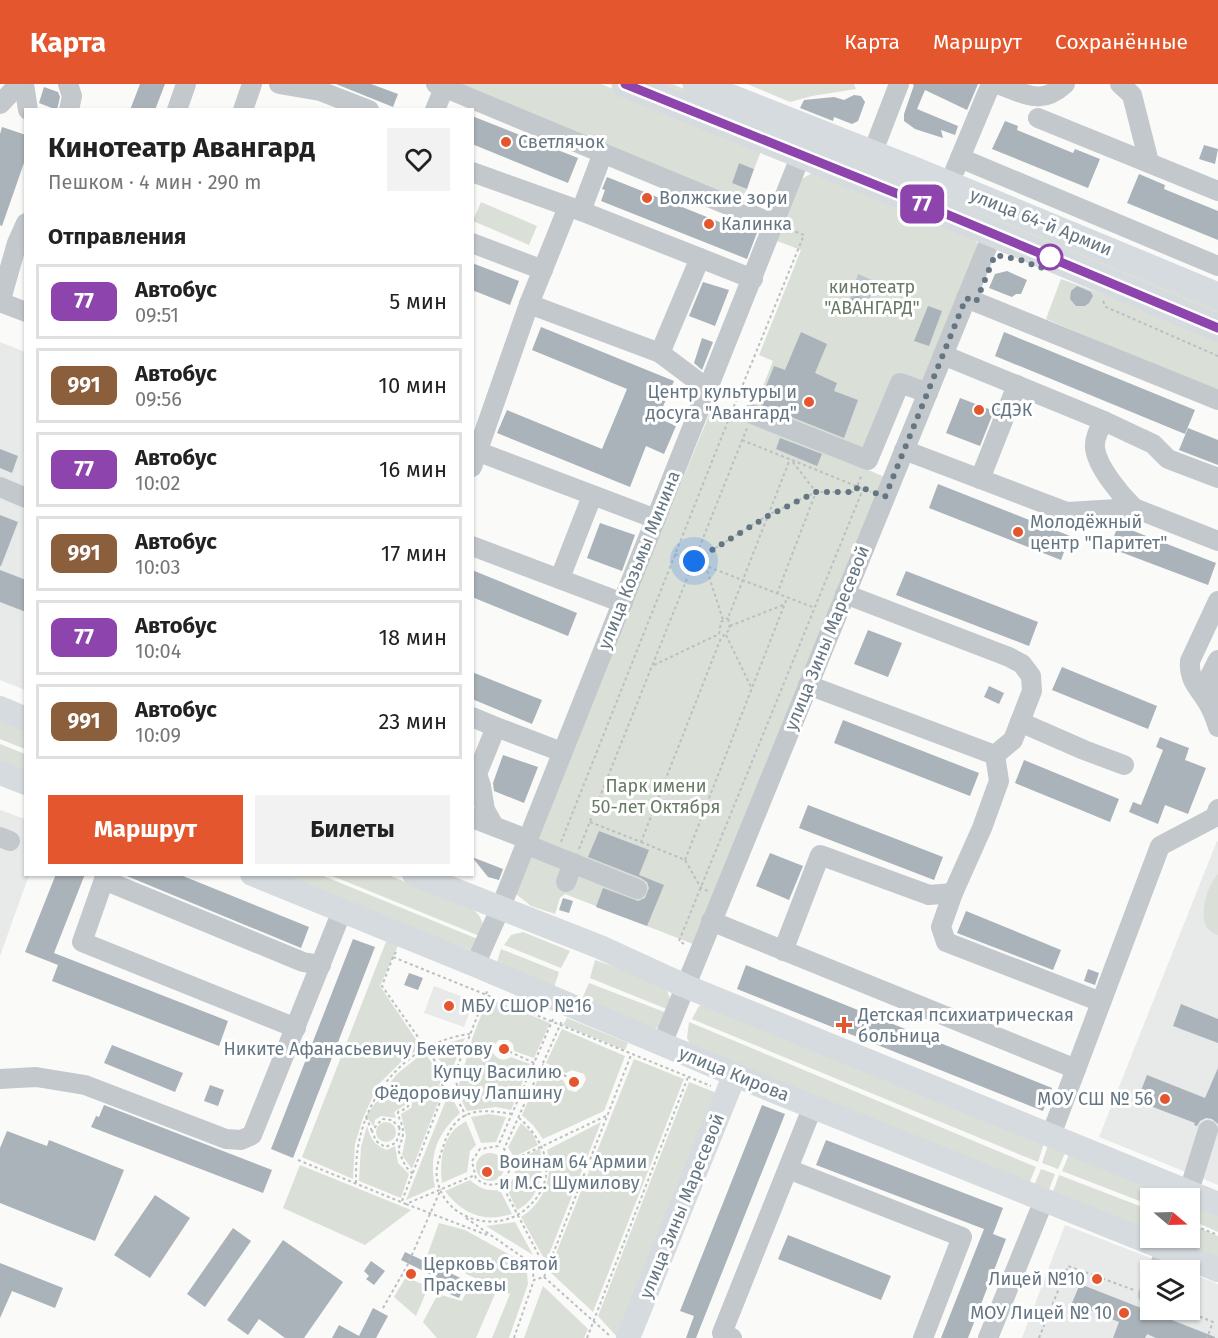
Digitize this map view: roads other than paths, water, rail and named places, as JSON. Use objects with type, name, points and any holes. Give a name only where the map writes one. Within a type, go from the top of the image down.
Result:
[{"type":"highway","name":"улица 64-й Армии","points":[[625,84],[993,233],[1218,328]]},
{"type":"highway","name":"улица 64-й Армии","points":[[696,84],[948,184],[1218,296]]},
{"type":"main road","points":[[0,708],[24,718]]},
{"type":"main road","points":[[0,772],[24,782]]},
{"type":"main road","name":"улица Кирова","points":[[257,876],[342,911],[398,946],[475,965],[557,1012],[662,1044],[732,1084],[813,1106],[1044,1200],[1162,1260]]},
{"type":"main road","points":[[419,876],[600,948],[685,986],[1182,1188]]},
{"type":"main road","name":"улица Зины Маресевой","points":[[628,1338],[732,1084]]},
{"type":"main road","points":[[1200,1196],[1218,1204]]},
{"type":"main road","name":"улица Кирова","points":[[1200,1267],[1218,1270]]},
{"type":"street","points":[[0,104],[19,84]]},
{"type":"street","points":[[24,84],[28,108]]},
{"type":"street","points":[[68,84],[72,96],[69,108]]},
{"type":"street","points":[[178,108],[186,84]]},
{"type":"street","points":[[244,108],[252,84]]},
{"type":"street","points":[[279,84],[362,108]]},
{"type":"street","points":[[948,184],[991,84]]},
{"type":"street","points":[[997,84],[1038,98],[1056,92],[1065,84]]},
{"type":"street","points":[[1120,84],[1132,95],[1149,162]]},
{"type":"street","points":[[872,154],[897,85]]},
{"type":"street","points":[[435,108],[440,86],[774,224]]},
{"type":"street","points":[[1038,118],[1218,191]]},
{"type":"street","points":[[603,153],[543,270],[529,304],[476,460],[592,496],[656,519]]},
{"type":"street","name":"улица Козьмы Минина","points":[[475,965],[500,909],[801,155]]},
{"type":"street","points":[[960,158],[1218,266]]},
{"type":"street","points":[[474,173],[753,279]]},
{"type":"street","points":[[24,228],[0,299],[24,311]]},
{"type":"street","name":"улица Зины Маресевой","points":[[662,1044],[993,233]]},
{"type":"street","points":[[474,244],[543,270]]},
{"type":"street","points":[[660,353],[700,258]]},
{"type":"street","points":[[966,298],[1218,400]]},
{"type":"street","points":[[529,304],[660,353],[708,389]]},
{"type":"street","points":[[943,356],[1104,421],[1153,444],[1168,459],[1218,478]]},
{"type":"street","points":[[752,414],[868,460],[900,383],[928,393]]},
{"type":"street","points":[[980,479],[1017,385]]},
{"type":"street","points":[[1104,421],[1097,433],[1095,448],[1103,467],[1123,497],[1134,508],[1218,541]]},
{"type":"street","points":[[904,450],[1067,512],[1134,508]]},
{"type":"street","points":[[0,488],[24,497]]},
{"type":"street","points":[[560,578],[592,496]]},
{"type":"street","points":[[474,547],[623,603]]},
{"type":"street","points":[[845,594],[1023,664],[1031,676],[1032,691],[1013,740],[995,755]]},
{"type":"street","points":[[1214,709],[1199,693],[1189,671],[1190,661],[1218,601]]},
{"type":"street","points":[[1218,660],[1208,680],[1218,727]]},
{"type":"street","points":[[808,685],[995,755]]},
{"type":"street","points":[[474,718],[562,752]]},
{"type":"street","points":[[1020,722],[1124,765]]},
{"type":"street","points":[[494,826],[485,810],[477,774],[496,727]]},
{"type":"street","points":[[995,755],[999,781],[982,828],[952,893],[941,927],[946,942],[1101,1002]]},
{"type":"street","points":[[1051,1135],[1160,846],[1215,817],[1218,809]]},
{"type":"street","points":[[474,820],[494,826],[526,842],[565,867],[637,889]]},
{"type":"street","points":[[783,951],[820,855],[928,895],[952,893]]},
{"type":"street","points":[[296,1028],[82,942],[105,877],[303,962],[321,965]]},
{"type":"street","points":[[0,1079],[36,1077],[85,1085],[226,1139],[241,1140],[252,1135],[342,911]]},
{"type":"street","points":[[711,921],[1076,1069]]},
{"type":"street","points":[[732,1338],[722,1333],[813,1106]]},
{"type":"street","points":[[1190,1188],[1208,1130]]},
{"type":"street","points":[[788,1169],[962,1237],[923,1338]]},
{"type":"street","points":[[988,1338],[1044,1200]]},
{"type":"place","name":"Светлячок","points":[[506,142]]},
{"type":"place","name":"Волжские зори","points":[[647,198]]},
{"type":"place","name":"Калинка","points":[[709,224]]},
{"type":"place","name":"Центр культуры и досуга \"Авангард\"","points":[[809,402]]},
{"type":"place","name":"СДЭК","points":[[979,410]]},
{"type":"place","name":"Молодёжный центр \"Паритет\"","points":[[1018,532]]},
{"type":"place","name":"МБУ СШОР №16","points":[[449,1006]]},
{"type":"place","name":"Детская психиатрическая больница","points":[[844,1025]]},
{"type":"place","name":"Никите Афанасьевичу Бекетову","points":[[504,1049]]},
{"type":"place","name":"Купцу Василию Фёдоровичу Лапшину","points":[[574,1082]]},
{"type":"place","name":"МОУ СШ № 56","points":[[1165,1099]]},
{"type":"place","name":"Воинам 64 Армии и М.С. Шумилову","points":[[487,1172]]},
{"type":"place","name":"Церковь Святой Праскевы","points":[[411,1274]]},
{"type":"place","name":"Лицей №10","points":[[1097,1279]]},
{"type":"place","name":"МОУ Лицей № 10","points":[[1124,1313]]},
{"type":"park label","name":"кинотеатр \"АВАНГАРД\"","points":[[872,297]]},
{"type":"park label","name":"Парк имени 50-лет Октября","points":[[656,796]]}]
